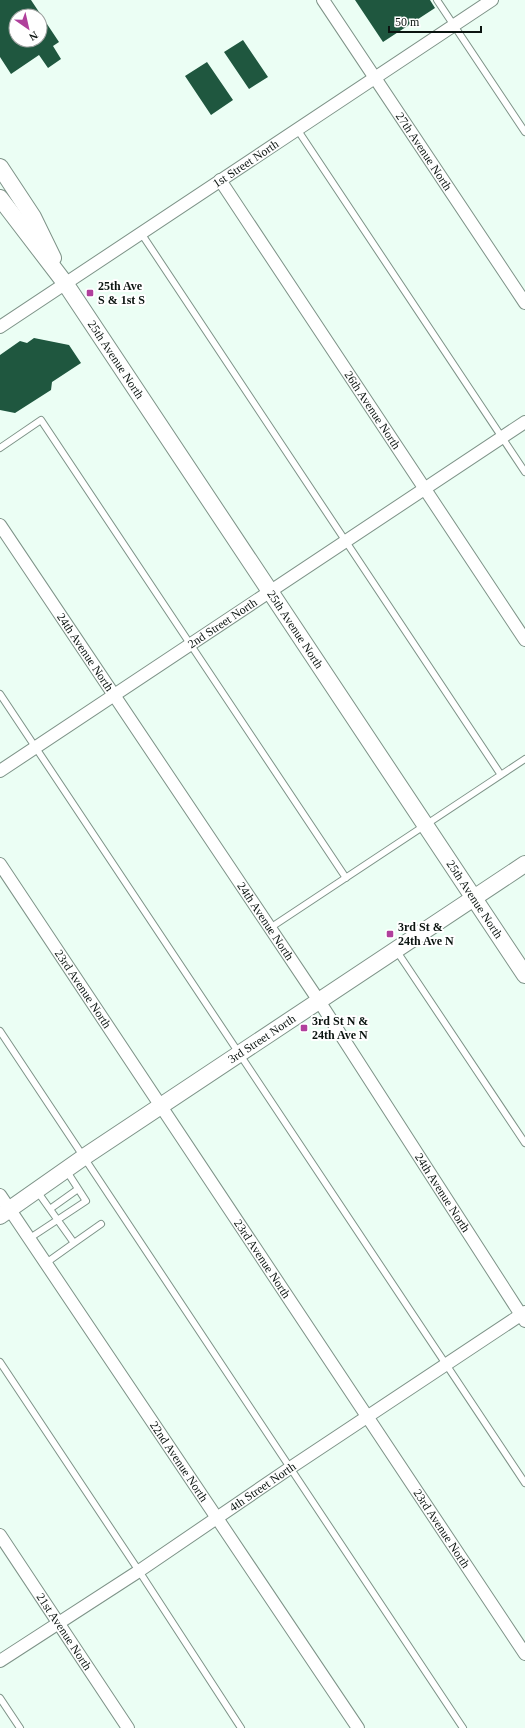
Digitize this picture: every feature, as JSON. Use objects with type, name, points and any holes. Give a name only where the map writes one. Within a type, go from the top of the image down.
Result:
[{"type":"street","name":"27th Avenue North","points":[[323,0],[525,303]]},
{"type":"street","name":"1st Street North","points":[[0,327],[492,0]]},
{"type":"street","name":"25th Avenue North","points":[[0,167],[40,230],[65,283]]},
{"type":"street","name":"26th Avenue North","points":[[220,180],[525,640]]},
{"type":"street","name":"25th Avenue North","points":[[0,198],[65,283],[525,975]]},
{"type":"street","name":"2nd Street North","points":[[0,771],[525,422]]},
{"type":"street","name":"24th Avenue North","points":[[0,525],[113,696],[320,1001],[524,1316]]},
{"type":"street","name":"23rd Avenue North","points":[[0,864],[525,1654]]},
{"type":"street","name":"3rd Street North","points":[[5,1213],[84,1157],[525,864]]},
{"type":"street","name":"22nd Avenue North","points":[[0,1195],[5,1213],[30,1238],[358,1728]]},
{"type":"street","name":"4th Street North","points":[[0,1661],[217,1519],[367,1416],[446,1364],[524,1316]]},
{"type":"street","name":"21st Avenue North","points":[[0,1535],[128,1728]]},
{"type":"lane","points":[[437,0],[525,132]]},
{"type":"lane","points":[[297,129],[525,472]]},
{"type":"lane","points":[[141,233],[501,775]]},
{"type":"lane","points":[[0,448],[41,420],[346,878]]},
{"type":"lane","points":[[0,694],[525,1484]]},
{"type":"lane","points":[[270,928],[525,759]]},
{"type":"lane","points":[[396,950],[525,1144]]},
{"type":"lane","points":[[0,1031],[464,1728]]},
{"type":"lane","points":[[30,1238],[86,1201],[66,1170]]},
{"type":"lane","points":[[50,1209],[78,1189]]},
{"type":"lane","points":[[37,1190],[74,1243]]},
{"type":"lane","points":[[46,1263],[101,1224]]},
{"type":"lane","points":[[0,1362],[139,1570],[241,1728]]},
{"type":"lane","points":[[0,1698],[20,1728]]},
{"type":"building","points":[[0,0],[31,0],[36,8],[8,8],[8,48],[48,48],[48,26],[59,42],[53,46],[61,59],[48,68],[39,55],[11,74],[0,57]]},
{"type":"building","points":[[355,0],[430,0],[435,8],[383,42]]},
{"type":"building","points":[[243,40],[268,77],[249,89],[224,52]]},
{"type":"building","points":[[207,62],[233,100],[211,115],[185,76]]},
{"type":"building","points":[[34,338],[69,345],[81,363],[52,382],[51,390],[15,413],[0,410],[0,355],[20,341],[27,343]]},
{"type":"place","name":"25th Ave S & 1st S","points":[[90,293]]},
{"type":"place","name":"3rd St & 24th Ave N","points":[[390,934]]},
{"type":"place","name":"3rd St N & 24th Ave N","points":[[304,1028]]}]
